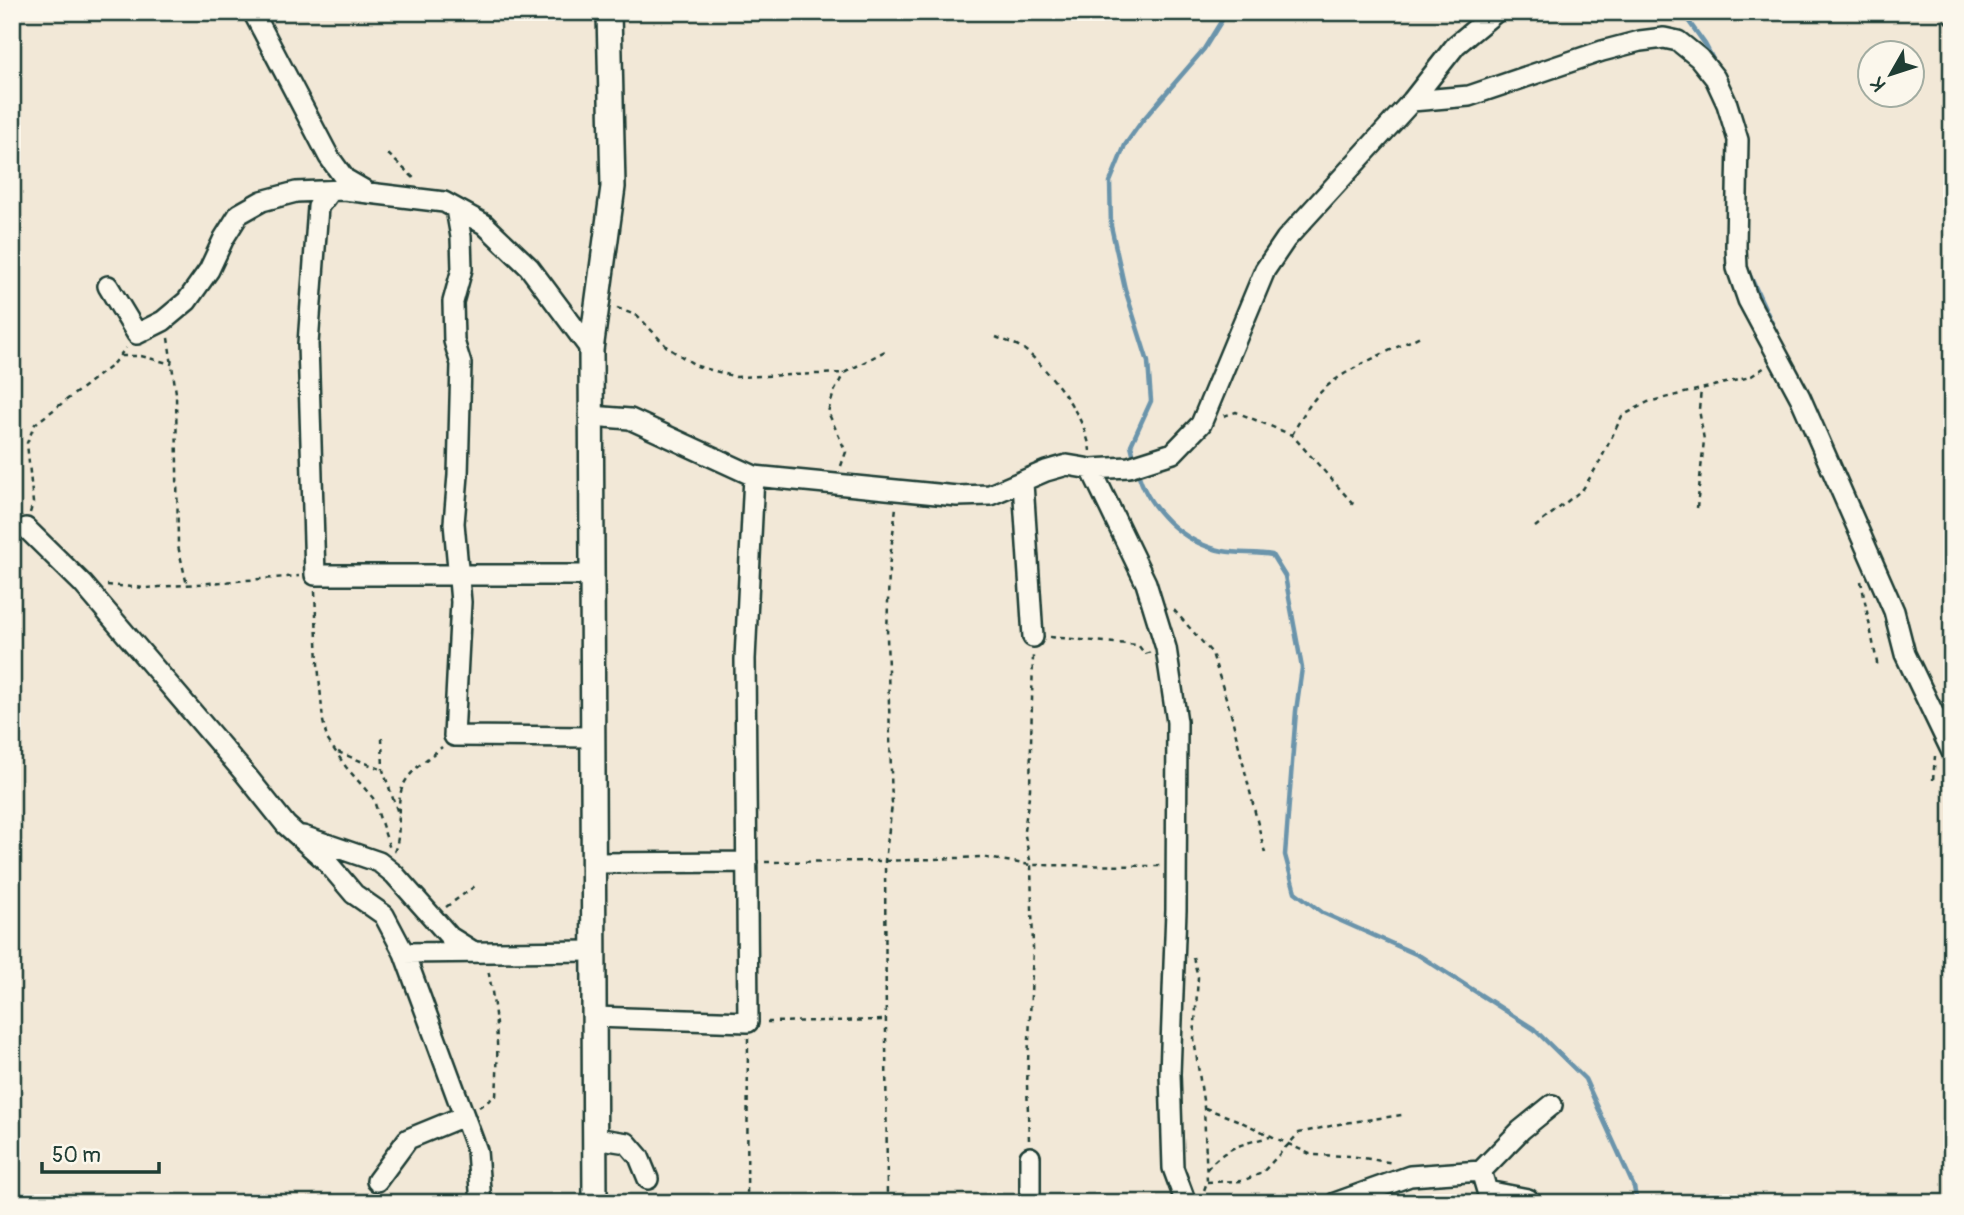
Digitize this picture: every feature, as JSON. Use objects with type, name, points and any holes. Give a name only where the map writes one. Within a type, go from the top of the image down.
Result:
[{"type":"street","points":[[253,12],[329,157],[345,179],[368,193]]},
{"type":"street","points":[[595,1203],[591,350],[613,187],[609,12]]},
{"type":"street","points":[[591,416],[630,419],[754,475],[957,496],[990,495],[1067,465],[1091,468],[1138,464],[1173,453],[1201,424],[1265,270],[1286,239],[1412,101],[1456,45],[1496,12]]},
{"type":"street","points":[[1412,101],[1469,96],[1602,51],[1640,41],[1664,38],[1678,41],[1699,58],[1715,78],[1727,104],[1738,140],[1735,246],[1737,268],[1748,300],[1800,397],[1894,611],[1905,654],[1952,752]]},
{"type":"street","points":[[330,191],[318,207],[308,344],[314,575],[592,575]]},
{"type":"street","points":[[108,286],[136,334],[163,321],[187,301],[209,270],[239,214],[261,201],[296,192],[368,193],[450,206],[484,224],[529,267],[591,350]]},
{"type":"street","points":[[450,206],[461,237],[461,269],[453,302],[454,341],[461,364],[454,523],[461,601],[454,736],[593,737]]},
{"type":"street","points":[[1091,468],[1146,583],[1166,648],[1177,722],[1170,1101],[1173,1168],[1186,1203]]},
{"type":"street","points":[[594,1017],[748,1022],[745,659],[754,475]]},
{"type":"street","points":[[1024,483],[1034,637]]},
{"type":"street","points":[[26,528],[83,584],[286,825],[326,860],[354,894],[384,915],[404,953],[477,1151],[481,1203]]},
{"type":"street","points":[[296,834],[379,862],[394,874],[450,937],[480,952]]},
{"type":"street","points":[[593,863],[747,862]]},
{"type":"street","points":[[404,953],[594,951]]},
{"type":"street","points":[[1335,1203],[1410,1176],[1480,1171],[1521,1130],[1552,1105]]},
{"type":"street","points":[[376,1181],[408,1139],[464,1116]]},
{"type":"street","points":[[595,1138],[627,1143],[639,1157],[649,1179]]},
{"type":"street","points":[[1030,1157],[1030,1203]]},
{"type":"street","points":[[1480,1171],[1487,1191],[1528,1199]]},
{"type":"path","points":[[1937,12],[1952,29]]},
{"type":"path","points":[[388,154],[450,206]]},
{"type":"path","points":[[598,301],[638,316],[668,348],[697,366],[736,377],[845,373],[885,351]]},
{"type":"path","points":[[163,321],[170,347],[178,439],[178,546],[187,585]]},
{"type":"path","points":[[26,528],[33,503],[27,443],[34,424],[111,366],[136,334]]},
{"type":"path","points":[[1292,435],[1305,411],[1327,386],[1367,362],[1422,335]]},
{"type":"path","points":[[996,337],[1025,349],[1068,397],[1089,439],[1091,468]]},
{"type":"path","points":[[119,356],[141,356],[172,364]]},
{"type":"path","points":[[1535,527],[1583,489],[1600,463],[1622,416],[1648,402],[1750,377],[1779,358]]},
{"type":"path","points":[[825,484],[843,463],[846,452],[828,412],[834,392],[845,373]]},
{"type":"path","points":[[1696,508],[1704,440],[1699,409],[1701,390]]},
{"type":"path","points":[[1201,424],[1236,412],[1292,435],[1356,507]]},
{"type":"path","points":[[887,1203],[885,861],[892,805],[887,636],[898,491]]},
{"type":"path","points":[[1870,555],[1860,583],[1878,668]]},
{"type":"path","points":[[83,584],[146,588],[314,575],[323,721],[327,739],[346,768],[373,798],[389,843],[391,859],[399,840],[400,803],[405,782],[454,736]]},
{"type":"path","points":[[1173,609],[1212,653],[1231,714],[1265,853]]},
{"type":"path","points":[[1030,1157],[1027,1085],[1032,1021],[1033,949],[1031,865],[1024,831],[1030,789],[1034,637],[1138,645],[1145,654],[1166,648]]},
{"type":"path","points":[[382,738],[383,771],[400,819]]},
{"type":"path","points":[[335,750],[383,771]]},
{"type":"path","points":[[747,862],[981,857],[1031,865],[1176,866]]},
{"type":"path","points":[[432,917],[475,886]]},
{"type":"path","points":[[1191,951],[1198,977],[1194,1040],[1204,1108],[1207,1170],[1207,1182],[1200,1203]]},
{"type":"path","points":[[464,1116],[496,1096],[499,1048],[496,1013],[480,952]]},
{"type":"path","points":[[747,1203],[748,1022],[887,1020]]},
{"type":"path","points":[[1204,1108],[1237,1120],[1312,1155],[1351,1156],[1395,1163],[1410,1176]]},
{"type":"path","points":[[1207,1182],[1242,1181],[1262,1173],[1299,1133],[1344,1123],[1402,1115]]},
{"type":"path","points":[[1207,1170],[1217,1157],[1237,1145],[1271,1137]]},
{"type":"waterway","points":[[1135,461],[1131,445],[1151,401],[1148,362],[1125,289],[1111,226],[1110,182],[1125,145],[1142,121],[1204,49],[1227,12]]},
{"type":"waterway","points":[[1682,12],[1716,65]]},
{"type":"waterway","points":[[1746,267],[1776,332]]},
{"type":"waterway","points":[[1137,469],[1149,498],[1181,532],[1208,547],[1223,551],[1272,555],[1285,576],[1302,668],[1285,855],[1295,892],[1323,913],[1420,956],[1534,1029],[1585,1079],[1634,1187],[1637,1203]]}]
